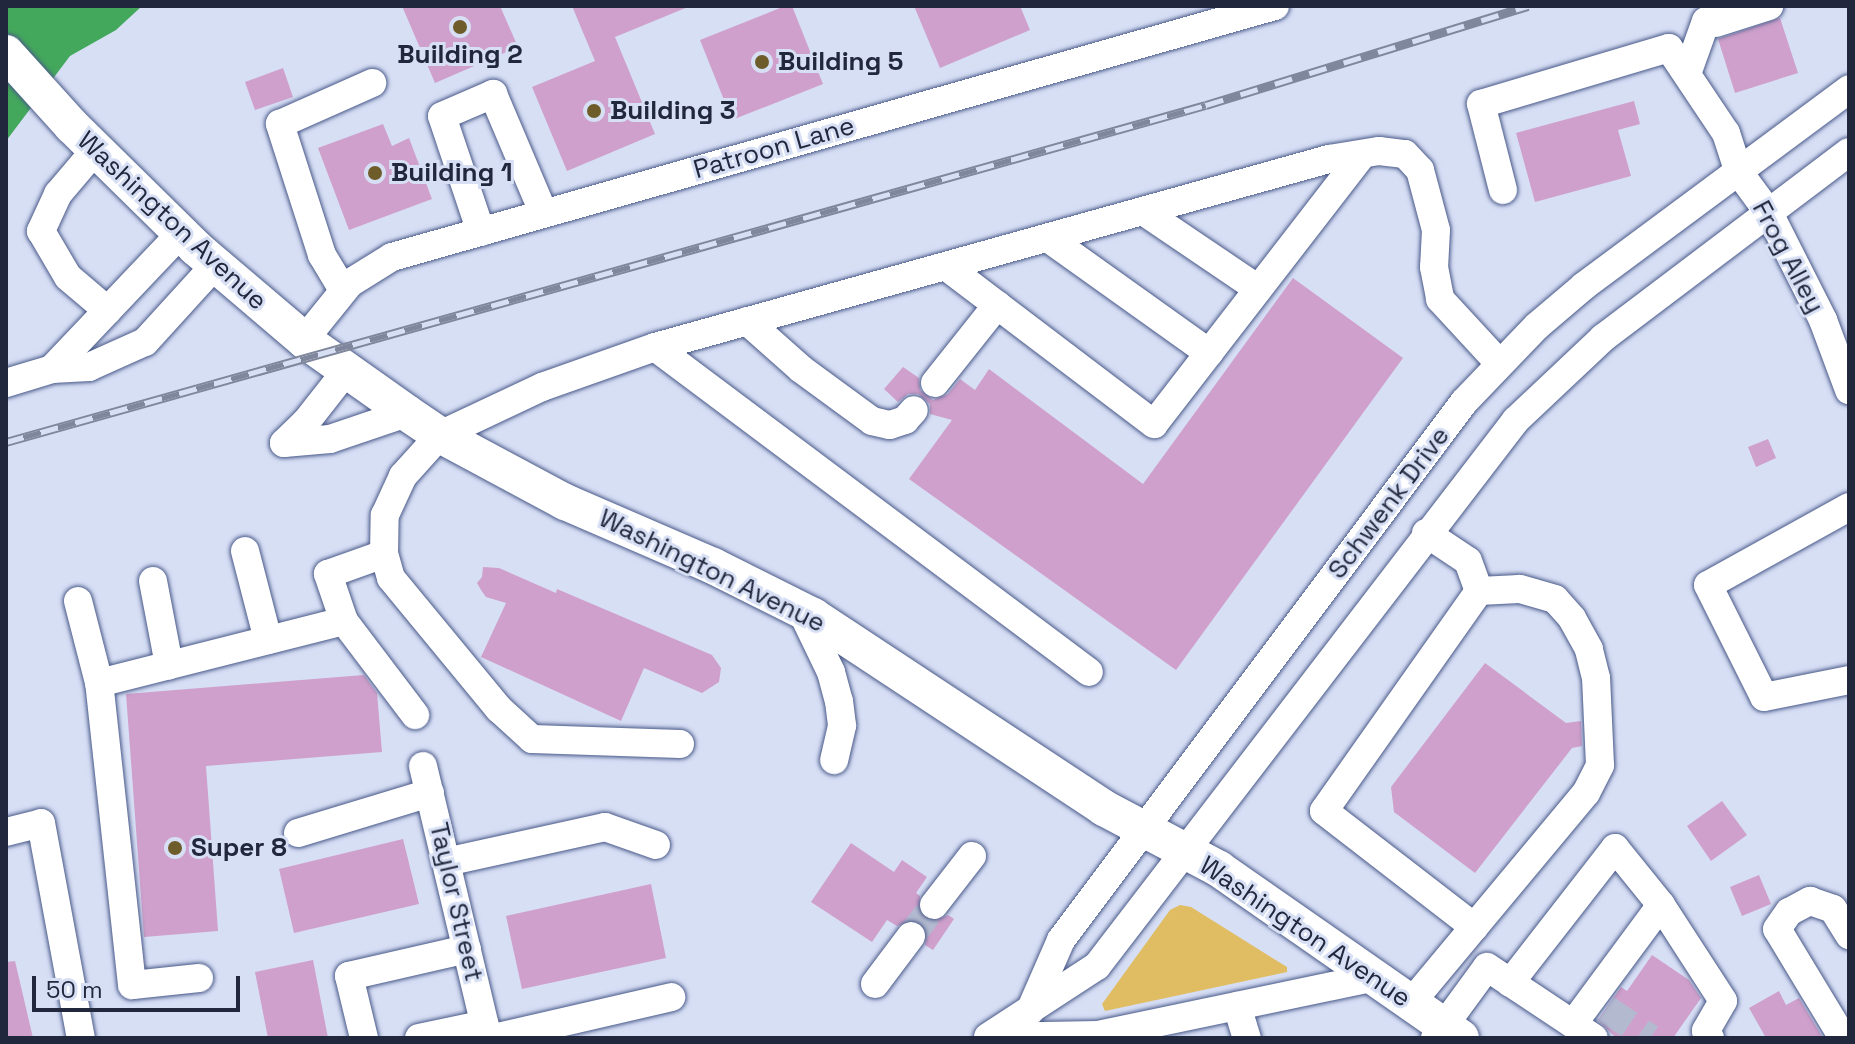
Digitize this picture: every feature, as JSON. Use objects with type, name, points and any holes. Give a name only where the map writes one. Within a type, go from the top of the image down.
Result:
[{"type":"main road","name":"Washington Avenue","points":[[6,53],[84,137],[215,265],[304,340],[407,413],[440,435],[565,502],[713,566],[801,610],[1104,808],[1219,869],[1410,1004],[1447,1034]]},
{"type":"street","name":"Patroon Lane","points":[[304,340],[343,290],[371,267],[392,257],[1275,6]]},
{"type":"street","points":[[1687,74],[1706,21],[1734,6]]},
{"type":"street","points":[[1704,29],[1769,6]]},
{"type":"street","name":"Frog Alley","points":[[1503,190],[1481,104],[1669,48],[1726,133],[1738,171],[1769,213],[1823,320],[1849,390]]},
{"type":"street","points":[[343,290],[322,255],[280,124],[372,83]]},
{"type":"street","name":"Schwenk Drive","points":[[1030,1011],[1061,940],[1143,829],[1182,783],[1464,402],[1499,363],[1584,286],[1849,89]]},
{"type":"street","points":[[481,232],[442,116],[493,94],[544,214]]},
{"type":"street","points":[[84,137],[41,231],[68,277],[108,311]]},
{"type":"street","points":[[680,744],[532,739],[499,709],[391,578],[384,554],[385,515],[403,476],[440,435],[542,387],[655,347],[1329,159],[1379,151],[1405,154],[1420,170],[1436,230],[1434,267],[1440,299],[1499,363]]},
{"type":"street","name":"Schwenk Drive","points":[[985,1037],[1097,966],[1426,533],[1506,431],[1551,384],[1603,338],[1849,152]]},
{"type":"street","points":[[947,267],[1154,424],[1363,154]]},
{"type":"street","points":[[1143,211],[1258,289]]},
{"type":"street","points":[[52,369],[181,233]]},
{"type":"street","points":[[1048,238],[1209,353]]},
{"type":"street","points":[[6,383],[52,369],[89,367],[145,342],[215,265]]},
{"type":"street","points":[[935,383],[997,305]]},
{"type":"street","points":[[747,321],[813,379],[872,421],[890,425],[905,420],[914,410]]},
{"type":"street","points":[[655,347],[1089,672]]},
{"type":"street","points":[[346,371],[306,422],[284,443],[330,439],[407,413]]},
{"type":"street","points":[[1849,507],[1708,585],[1764,697],[1849,680]]},
{"type":"street","points":[[1426,533],[1468,561],[1479,591]]},
{"type":"street","points":[[245,551],[268,640]]},
{"type":"street","points":[[384,554],[328,574],[344,621],[415,715]]},
{"type":"street","points":[[153,581],[169,665]]},
{"type":"street","points":[[1410,1004],[1586,793],[1600,765],[1596,678],[1589,649],[1572,618],[1555,599],[1519,589],[1479,591]]},
{"type":"street","points":[[1479,591],[1324,811],[1466,937],[1498,975],[1584,1031],[1661,905]]},
{"type":"street","points":[[78,601],[99,683],[132,985],[199,978]]},
{"type":"street","points":[[801,610],[831,672],[839,701],[842,726],[834,760]]},
{"type":"street","points":[[99,683],[344,621]]},
{"type":"street","name":"Taylor Street","points":[[298,833],[427,780],[489,1033]]},
{"type":"street","points":[[6,832],[41,823],[81,1038]]},
{"type":"street","points":[[446,862],[605,827],[656,845]]},
{"type":"street","points":[[1447,1034],[1615,848],[1661,905],[1723,1001],[1706,1031],[1710,1038]]},
{"type":"street","points":[[934,905],[972,856]]},
{"type":"street","points":[[1843,1038],[1777,929],[1789,912],[1810,901],[1833,909],[1849,935]]},
{"type":"street","points":[[875,984],[911,936]]},
{"type":"street","points":[[364,1038],[349,976],[467,949]]},
{"type":"street","points":[[985,1037],[1098,1035],[1372,978]]},
{"type":"street","points":[[419,1038],[489,1033],[671,997]]},
{"type":"street","points":[[1237,1006],[1247,1038]]},
{"type":"shaded area","points":[[6,6],[142,6],[116,30],[70,56],[6,141]]},
{"type":"shaded area","points":[[1180,905],[1191,907],[1287,967],[1287,972],[1105,1011],[1102,1004],[1170,910]]},
{"type":"building","name":"Building 2","points":[[402,6],[500,6],[518,47],[435,83]]},
{"type":"building","name":"Building 3","points":[[572,6],[688,7],[615,37],[655,134],[567,171],[532,87],[595,61]]},
{"type":"building","name":"Building 5","points":[[785,6],[792,6],[823,84],[732,120],[700,40]]},
{"type":"building","points":[[914,6],[1020,6],[1030,30],[940,68]]},
{"type":"building","points":[[1780,18],[1798,73],[1735,93],[1718,39]]},
{"type":"building","points":[[283,68],[293,97],[255,110],[245,82]]},
{"type":"building","points":[[1634,101],[1640,124],[1618,130],[1631,176],[1535,202],[1516,133]]},
{"type":"building","name":"Building 1","points":[[383,124],[392,146],[409,138],[432,199],[349,230],[318,148]]},
{"type":"building","points":[[1293,278],[1403,358],[1176,670],[909,479],[952,420],[930,414],[930,404],[918,394],[908,394],[898,402],[884,389],[903,367],[919,378],[920,390],[933,400],[948,394],[960,379],[975,390],[989,369],[1143,484]]},
{"type":"building","points":[[1768,439],[1776,458],[1756,467],[1748,447]]},
{"type":"building","points":[[483,567],[499,568],[556,593],[557,589],[712,655],[721,668],[719,682],[702,693],[644,668],[621,721],[481,657],[506,603],[486,597],[481,590],[477,583],[482,577]]},
{"type":"building","points":[[1485,663],[1566,723],[1581,721],[1582,746],[1572,748],[1475,873],[1394,812],[1391,787]]},
{"type":"building","name":"Super 8","points":[[364,675],[377,693],[382,752],[206,766],[218,931],[144,937],[126,694]]},
{"type":"building","points":[[1722,801],[1747,835],[1711,861],[1687,826]]},
{"type":"building","points":[[403,839],[419,904],[294,933],[279,869]]},
{"type":"building","points":[[851,843],[894,872],[902,860],[927,877],[916,893],[920,896],[919,912],[931,922],[948,915],[954,919],[933,950],[925,945],[926,929],[914,919],[897,926],[887,920],[872,942],[811,902]]},
{"type":"building","points":[[1759,875],[1771,904],[1742,916],[1730,887]]},
{"type":"building","points":[[651,884],[666,958],[522,989],[506,916]]},
{"type":"building","points":[[1652,955],[1689,980],[1701,998],[1673,1038],[1616,1038],[1598,1020],[1621,987],[1627,991]]},
{"type":"building","points":[[313,960],[328,1038],[268,1038],[255,972]]},
{"type":"building","points":[[15,961],[33,1038],[6,1038],[6,962]]},
{"type":"building","points":[[1779,991],[1786,1005],[1799,998],[1823,1038],[1766,1038],[1749,1008]]},
{"type":"tunnel","points":[[911,936],[934,905]]},
{"type":"tunnel","points":[[1606,1009],[1650,1038]]},
{"type":"railway","points":[[6,442],[1206,105],[1528,6]]},
{"type":"place","name":"Building 2","points":[[460,27]]},
{"type":"place","name":"Building 5","points":[[762,62]]},
{"type":"place","name":"Building 3","points":[[594,111]]},
{"type":"place","name":"Building 1","points":[[375,173]]},
{"type":"place","name":"Super 8","points":[[175,848]]}]
